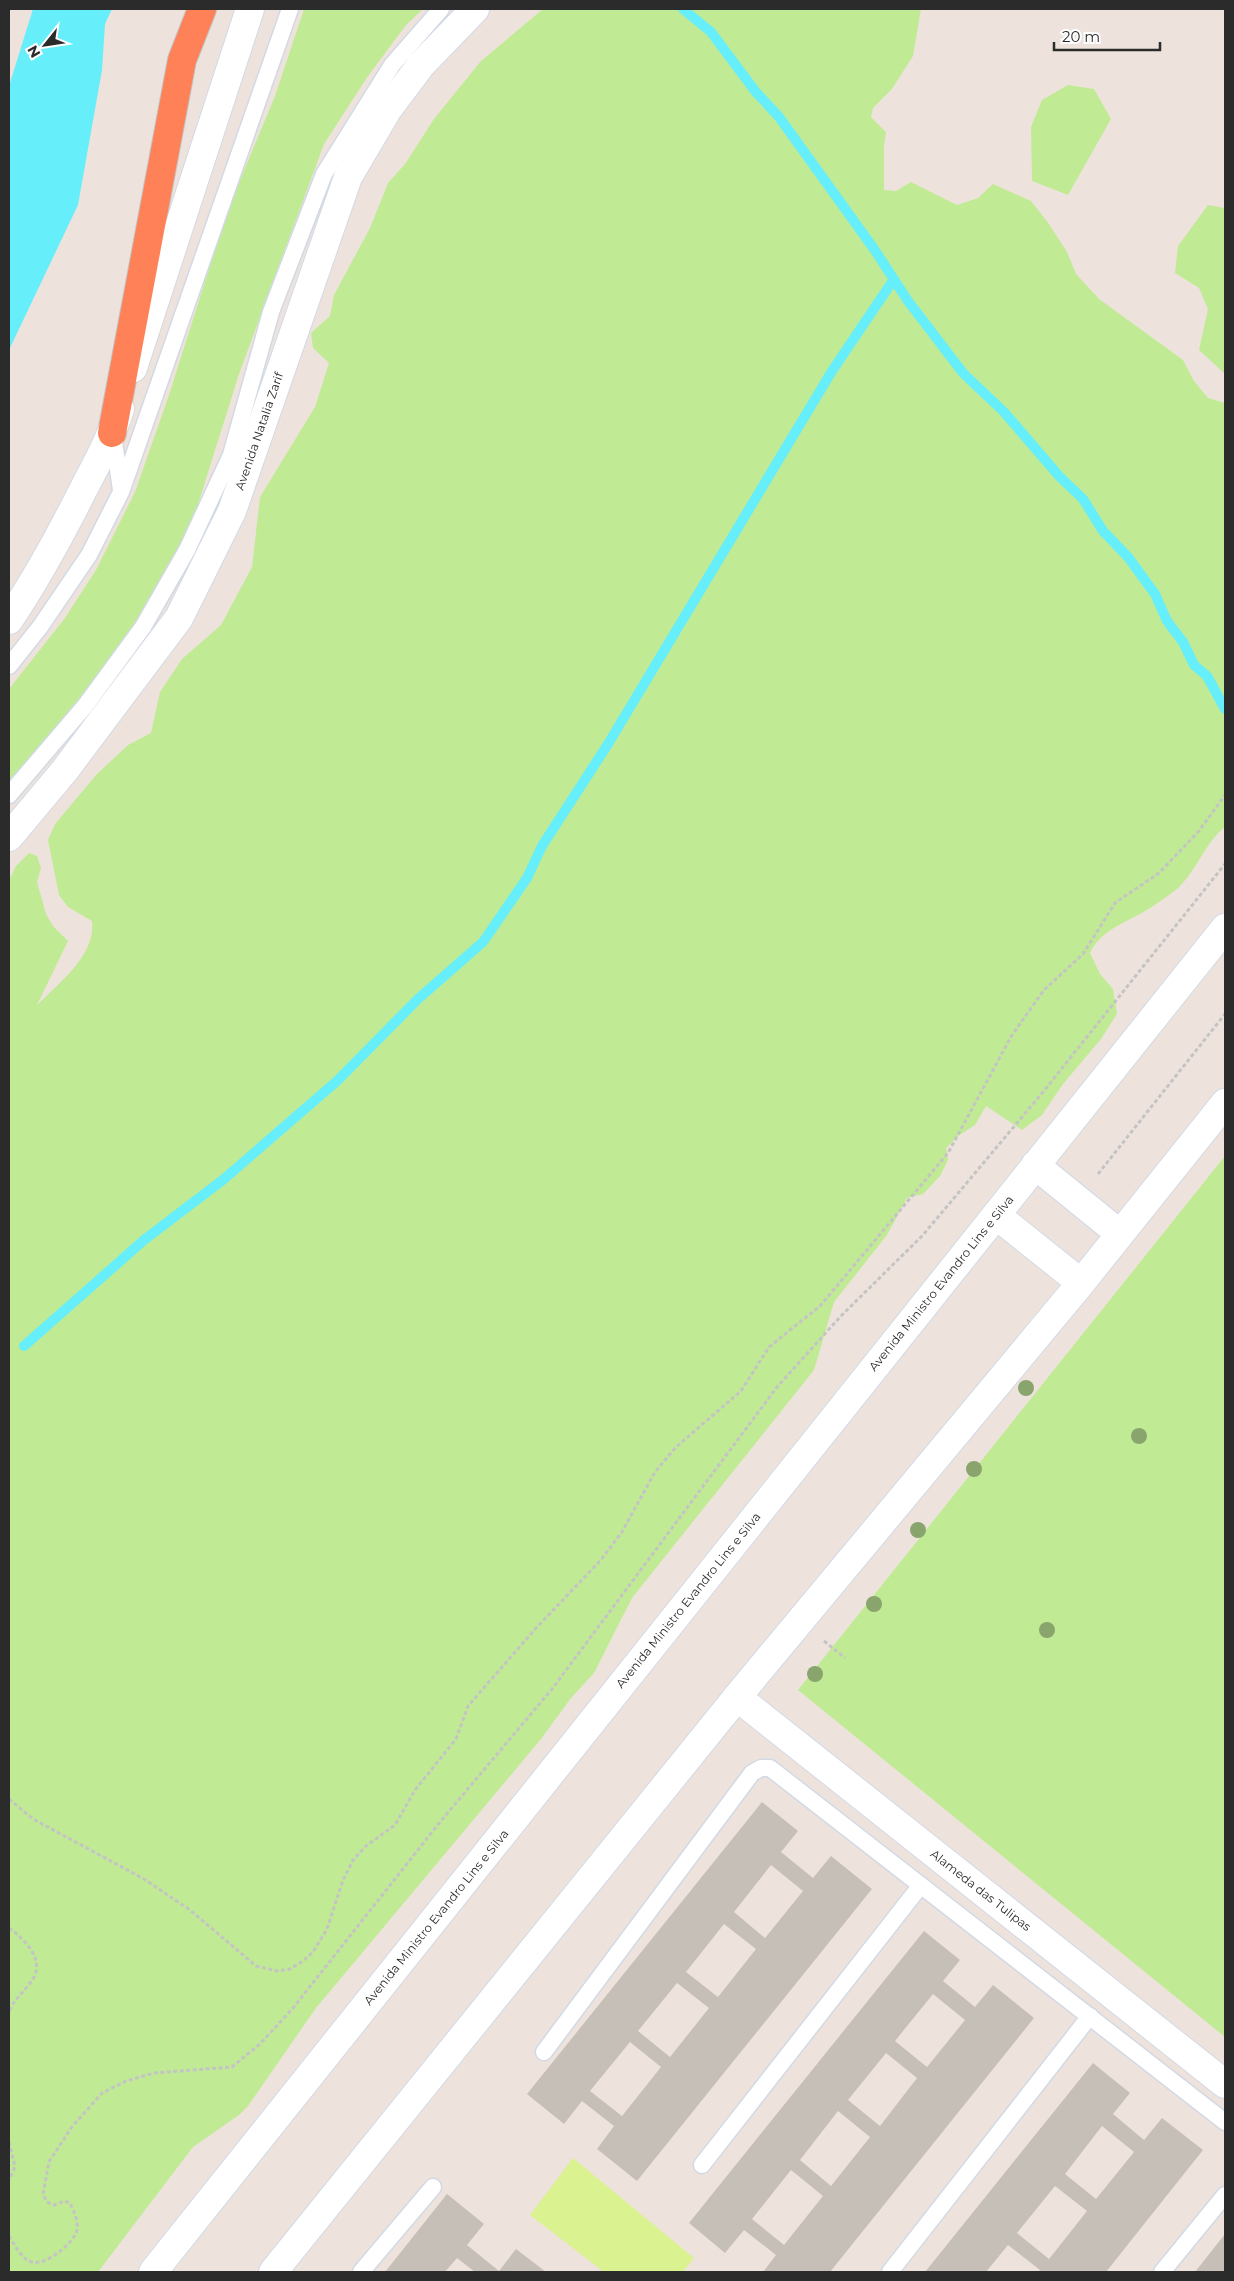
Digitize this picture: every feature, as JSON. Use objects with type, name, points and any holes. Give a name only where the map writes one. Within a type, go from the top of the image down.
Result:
[{"type":"highway","points":[[112,433],[182,60],[202,9]]},
{"type":"street","points":[[9,620],[33,585],[112,433],[250,9]]},
{"type":"street","name":"Avenida Natalia Zarif","points":[[9,837],[65,770],[179,618],[232,511],[348,177],[388,109],[415,72],[475,9]]},
{"type":"street","name":"Avenida Ministro Evandro Lins e Silva","points":[[153,2272],[1225,928]]},
{"type":"street","points":[[273,2272],[737,1697],[1081,1283],[1225,1103]]},
{"type":"street","points":[[1035,1165],[1120,1234]]},
{"type":"street","points":[[996,1215],[1081,1283]]},
{"type":"street","name":"Alameda das Tulipas","points":[[737,1697],[1225,2084]]},
{"type":"lane","points":[[9,666],[40,627],[89,555],[121,492],[290,9]]},
{"type":"lane","points":[[9,795],[85,706],[144,628],[187,550],[231,455],[270,312],[324,174],[392,66],[441,9]]},
{"type":"lane","points":[[112,433],[121,492]]},
{"type":"lane","points":[[544,2052],[752,1773],[761,1768],[770,1768],[1225,2122]]},
{"type":"lane","points":[[702,2165],[920,1886]]},
{"type":"lane","points":[[890,2272],[1090,2016]]},
{"type":"lane","points":[[361,2272],[433,2187]]},
{"type":"lane","points":[[1162,2272],[1225,2195]]},
{"type":"path","points":[[9,1799],[33,1819],[144,1879],[190,1910],[256,1966],[277,1971],[290,1969],[303,1961],[313,1952],[327,1930],[343,1880],[353,1860],[366,1846],[395,1825],[414,1790],[456,1739],[468,1706],[543,1620],[600,1561],[622,1532],[655,1472],[676,1447],[741,1391],[769,1347],[820,1306],[948,1153],[1012,1035],[1044,990],[1083,954],[1115,903],[1159,873],[1199,831],[1225,795]]},
{"type":"path","points":[[9,2236],[22,2256],[33,2262],[40,2262],[56,2255],[76,2233],[77,2223],[70,2203],[65,2201],[54,2205],[47,2202],[43,2194],[44,2179],[49,2162],[59,2144],[80,2116],[102,2093],[126,2081],[154,2073],[232,2067],[273,2031],[440,1822],[552,1690],[777,1388],[840,1317],[923,1235],[1043,1092],[1225,864]]},
{"type":"path","points":[[1078,1200],[1225,1014]]},
{"type":"path","points":[[9,1928],[32,1952],[36,1970],[34,1977],[13,2002],[9,2012]]},
{"type":"path","points":[[9,2142],[15,2167],[9,2180]]},
{"type":"green space","points":[[304,9],[423,9],[406,25],[368,76],[324,144],[239,374],[195,514],[161,585],[123,641],[54,732],[9,785],[9,689],[65,618],[96,570],[135,492],[169,395],[228,209],[275,96]]},
{"type":"green space","points":[[543,9],[921,9],[913,56],[892,89],[873,108],[871,117],[886,132],[884,146],[884,190],[896,191],[911,182],[957,205],[978,198],[993,184],[1031,201],[1067,252],[1076,274],[1099,299],[1183,360],[1194,381],[1208,398],[1225,403],[1225,827],[1212,840],[1187,878],[1178,888],[1145,911],[1109,931],[1095,944],[1090,953],[1100,974],[1113,989],[1117,1014],[1101,1039],[1063,1084],[1042,1115],[1022,1130],[986,1106],[975,1125],[958,1136],[946,1148],[948,1160],[940,1176],[923,1194],[907,1198],[887,1235],[834,1302],[814,1370],[632,1598],[594,1673],[571,1698],[541,1739],[316,2008],[248,2106],[239,2115],[193,2147],[98,2272],[9,2272],[9,880],[16,866],[29,853],[37,856],[41,868],[37,882],[46,914],[53,926],[68,941],[37,1005],[75,967],[88,945],[92,933],[92,921],[68,907],[59,895],[48,840],[55,824],[96,775],[128,745],[151,733],[160,692],[182,659],[221,625],[252,567],[260,497],[315,407],[329,363],[313,348],[311,333],[330,316],[334,295],[370,228],[388,183],[405,164],[434,119],[481,61]]},
{"type":"green space","points":[[1068,85],[1094,89],[1111,119],[1068,195],[1032,181],[1031,127],[1042,100]]},
{"type":"green space","points":[[1208,205],[1225,208],[1225,374],[1199,350],[1208,309],[1199,288],[1175,273],[1178,246]]},
{"type":"green space","points":[[1225,1156],[1225,2037],[798,1690]]},
{"type":"green space","points":[[573,2158],[694,2258],[683,2272],[604,2272],[530,2215]]},
{"type":"water","points":[[33,9],[112,9],[105,24],[102,70],[78,205],[9,350],[9,86]]},
{"type":"building","points":[[762,1802],[798,1831],[781,1852],[813,1878],[831,1856],[872,1889],[637,2181],[597,2149],[614,2126],[582,2101],[564,2124],[527,2094]],"holes":[[[771,1865],[803,1891],[765,1938],[734,1912]],[[724,1924],[756,1949],[718,1997],[686,1972]],[[677,1983],[709,2008],[670,2057],[638,2031]],[[630,2042],[661,2067],[622,2116],[590,2091]]]},
{"type":"building","points":[[924,1931],[960,1960],[943,1981],[975,2007],[993,1985],[1034,2018],[830,2272],[763,2272],[776,2255],[744,2230],[725,2253],[689,2223]],"holes":[[[933,1994],[965,2020],[927,2067],[895,2041]],[[886,2053],[917,2078],[880,2126],[848,2100]],[[838,2111],[870,2137],[831,2186],[800,2160]],[[791,2170],[823,2196],[784,2245],[752,2219]]]},
{"type":"building","points":[[1093,2063],[1130,2093],[1113,2114],[1144,2140],[1162,2118],[1203,2150],[1106,2272],[1038,2272],[1040,2270],[1008,2245],[986,2272],[925,2272]],"holes":[[[1102,2126],[1134,2152],[1096,2199],[1065,2174]],[[1055,2186],[1087,2211],[1049,2259],[1017,2233]]]},
{"type":"building","points":[[447,2194],[484,2224],[467,2245],[499,2271],[516,2249],[546,2272],[475,2272],[457,2258],[445,2272],[385,2272]]},
{"type":"building","points":[[1225,2234],[1225,2272],[1195,2272]]},
{"type":"waterway","points":[[683,9],[711,32],[755,91],[779,117],[874,249],[908,301],[963,373],[1004,412],[1059,476],[1083,499],[1103,531],[1128,557],[1155,594],[1167,621],[1183,642],[1194,665],[1207,676],[1225,709]]},
{"type":"waterway","points":[[24,1346],[144,1240],[224,1179],[337,1081],[418,999],[483,942],[527,878],[542,846],[608,744],[832,371],[894,279]]}]
